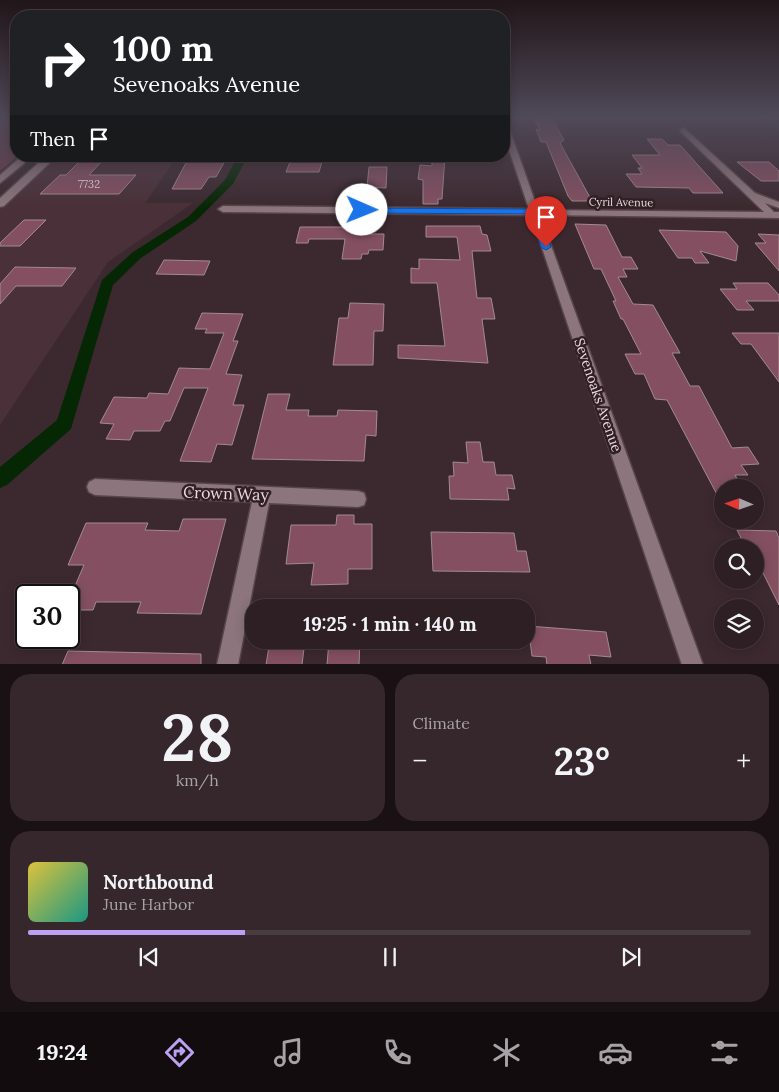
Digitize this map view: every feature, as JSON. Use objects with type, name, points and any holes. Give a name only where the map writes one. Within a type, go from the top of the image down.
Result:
[{"type":"main road","points":[[0,180],[21,162]]},
{"type":"main road","points":[[0,204],[46,162]]},
{"type":"street","name":"Sevenoaks Avenue","points":[[512,147],[692,664]]},
{"type":"street","points":[[702,147],[776,215]]},
{"type":"street","points":[[753,195],[779,205]]},
{"type":"street","name":"Cyril Avenue","points":[[223,209],[776,215]]},
{"type":"street","name":"Crown Way","points":[[95,487],[358,499]]},
{"type":"street","points":[[227,664],[262,494]]},
{"type":"shaded area","points":[[0,147],[10,147],[11,162],[0,171]]},
{"type":"shaded area","points":[[50,162],[174,162],[145,203],[193,203],[108,262],[0,425],[0,208]]},
{"type":"building","points":[[548,147],[562,147],[592,201],[572,201],[568,196]]},
{"type":"building","points":[[653,147],[682,147],[723,193],[693,193],[689,188],[636,187],[626,174],[642,174],[638,168],[642,168],[632,155],[660,155]]},
{"type":"building","points":[[79,162],[101,162],[89,175],[136,175],[119,194],[40,194],[60,175],[66,175]]},
{"type":"building","points":[[186,162],[224,162],[216,177],[209,177],[201,189],[172,189]]},
{"type":"building","points":[[290,162],[322,162],[319,172],[286,172]]},
{"type":"building","points":[[432,162],[445,162],[442,199],[438,199],[438,204],[423,204],[423,180],[418,179],[420,165],[432,166]]},
{"type":"building","points":[[737,162],[769,162],[779,171],[779,181],[761,181]]},
{"type":"building","points":[[369,167],[387,167],[386,188],[367,187]]},
{"type":"building","points":[[24,220],[46,220],[20,246],[0,246],[0,243]]},
{"type":"building","points":[[347,223],[361,223],[360,234],[384,234],[383,250],[369,250],[368,254],[362,254],[361,259],[342,259],[345,239],[309,239],[308,243],[296,243],[300,227],[347,227]]},
{"type":"building","points":[[575,224],[606,225],[622,257],[631,257],[638,269],[623,269],[627,277],[618,277],[633,304],[653,305],[680,353],[672,353],[690,386],[699,386],[732,448],[748,447],[759,464],[741,465],[748,475],[735,475],[737,479],[714,479],[714,489],[667,400],[655,399],[644,374],[635,374],[625,354],[641,354],[623,319],[621,319],[613,301],[616,301],[601,269],[594,269]]},
{"type":"building","points":[[426,226],[480,226],[482,234],[487,235],[491,251],[472,251],[477,298],[491,298],[495,319],[482,319],[488,363],[398,358],[398,345],[445,346],[437,283],[411,283],[411,268],[419,269],[419,259],[460,260],[457,237],[426,237]]},
{"type":"building","points":[[659,230],[726,232],[738,246],[736,261],[700,251],[709,263],[695,263],[692,258],[678,258]]},
{"type":"building","points":[[758,234],[779,235],[779,271],[755,243],[766,243]]},
{"type":"building","points":[[164,260],[210,261],[204,275],[156,274]]},
{"type":"building","points":[[15,267],[76,268],[62,286],[16,286],[0,304],[0,284]]},
{"type":"building","points":[[733,283],[768,283],[779,295],[779,301],[746,301],[754,310],[737,310],[720,289],[737,289]]},
{"type":"building","points":[[350,303],[384,304],[383,331],[374,331],[373,365],[333,365],[339,318],[348,318]]},
{"type":"building","points":[[202,313],[243,314],[233,341],[238,341],[226,374],[242,375],[233,405],[244,405],[232,445],[217,444],[211,462],[180,461],[208,388],[184,388],[170,421],[165,421],[160,431],[134,431],[130,440],[106,439],[114,424],[100,423],[114,397],[147,398],[149,393],[168,394],[179,368],[210,369],[224,333],[205,333],[207,329],[195,329]]},
{"type":"building","points":[[732,333],[779,333],[779,382],[751,344],[741,344]]},
{"type":"building","points":[[268,394],[290,394],[286,410],[309,410],[308,416],[337,416],[338,410],[377,411],[376,436],[366,435],[364,461],[252,459]]},
{"type":"building","points":[[466,442],[480,442],[483,462],[494,462],[496,475],[512,475],[515,489],[507,488],[509,500],[450,499],[449,476],[454,476],[453,462],[468,463]]},
{"type":"building","points":[[337,515],[354,515],[354,524],[372,524],[372,569],[348,569],[348,584],[311,585],[314,563],[286,564],[291,525],[336,525]]},
{"type":"building","points":[[183,519],[226,519],[201,614],[137,613],[141,602],[96,602],[93,610],[80,610],[80,584],[76,584],[84,565],[68,565],[86,523],[148,523],[145,530],[179,531]]},
{"type":"building","points":[[737,530],[776,531],[779,538],[779,605],[764,575],[764,539],[742,539]]},
{"type":"building","points":[[431,532],[514,533],[517,551],[526,551],[530,572],[433,571]]},
{"type":"building","points":[[535,627],[606,632],[611,657],[589,655],[591,664],[547,664],[546,657],[532,656],[531,649],[535,649]]},
{"type":"building","points":[[269,649],[304,649],[302,664],[266,664]]},
{"type":"building","points":[[328,649],[360,649],[359,664],[327,664]]},
{"type":"building","points":[[68,651],[201,654],[201,664],[62,664]]},
{"type":"waterway","points":[[0,479],[65,424],[107,283],[137,255],[192,219],[229,182],[240,162]]},
{"type":"route","points":[[362,210],[534,212],[546,247]]}]
